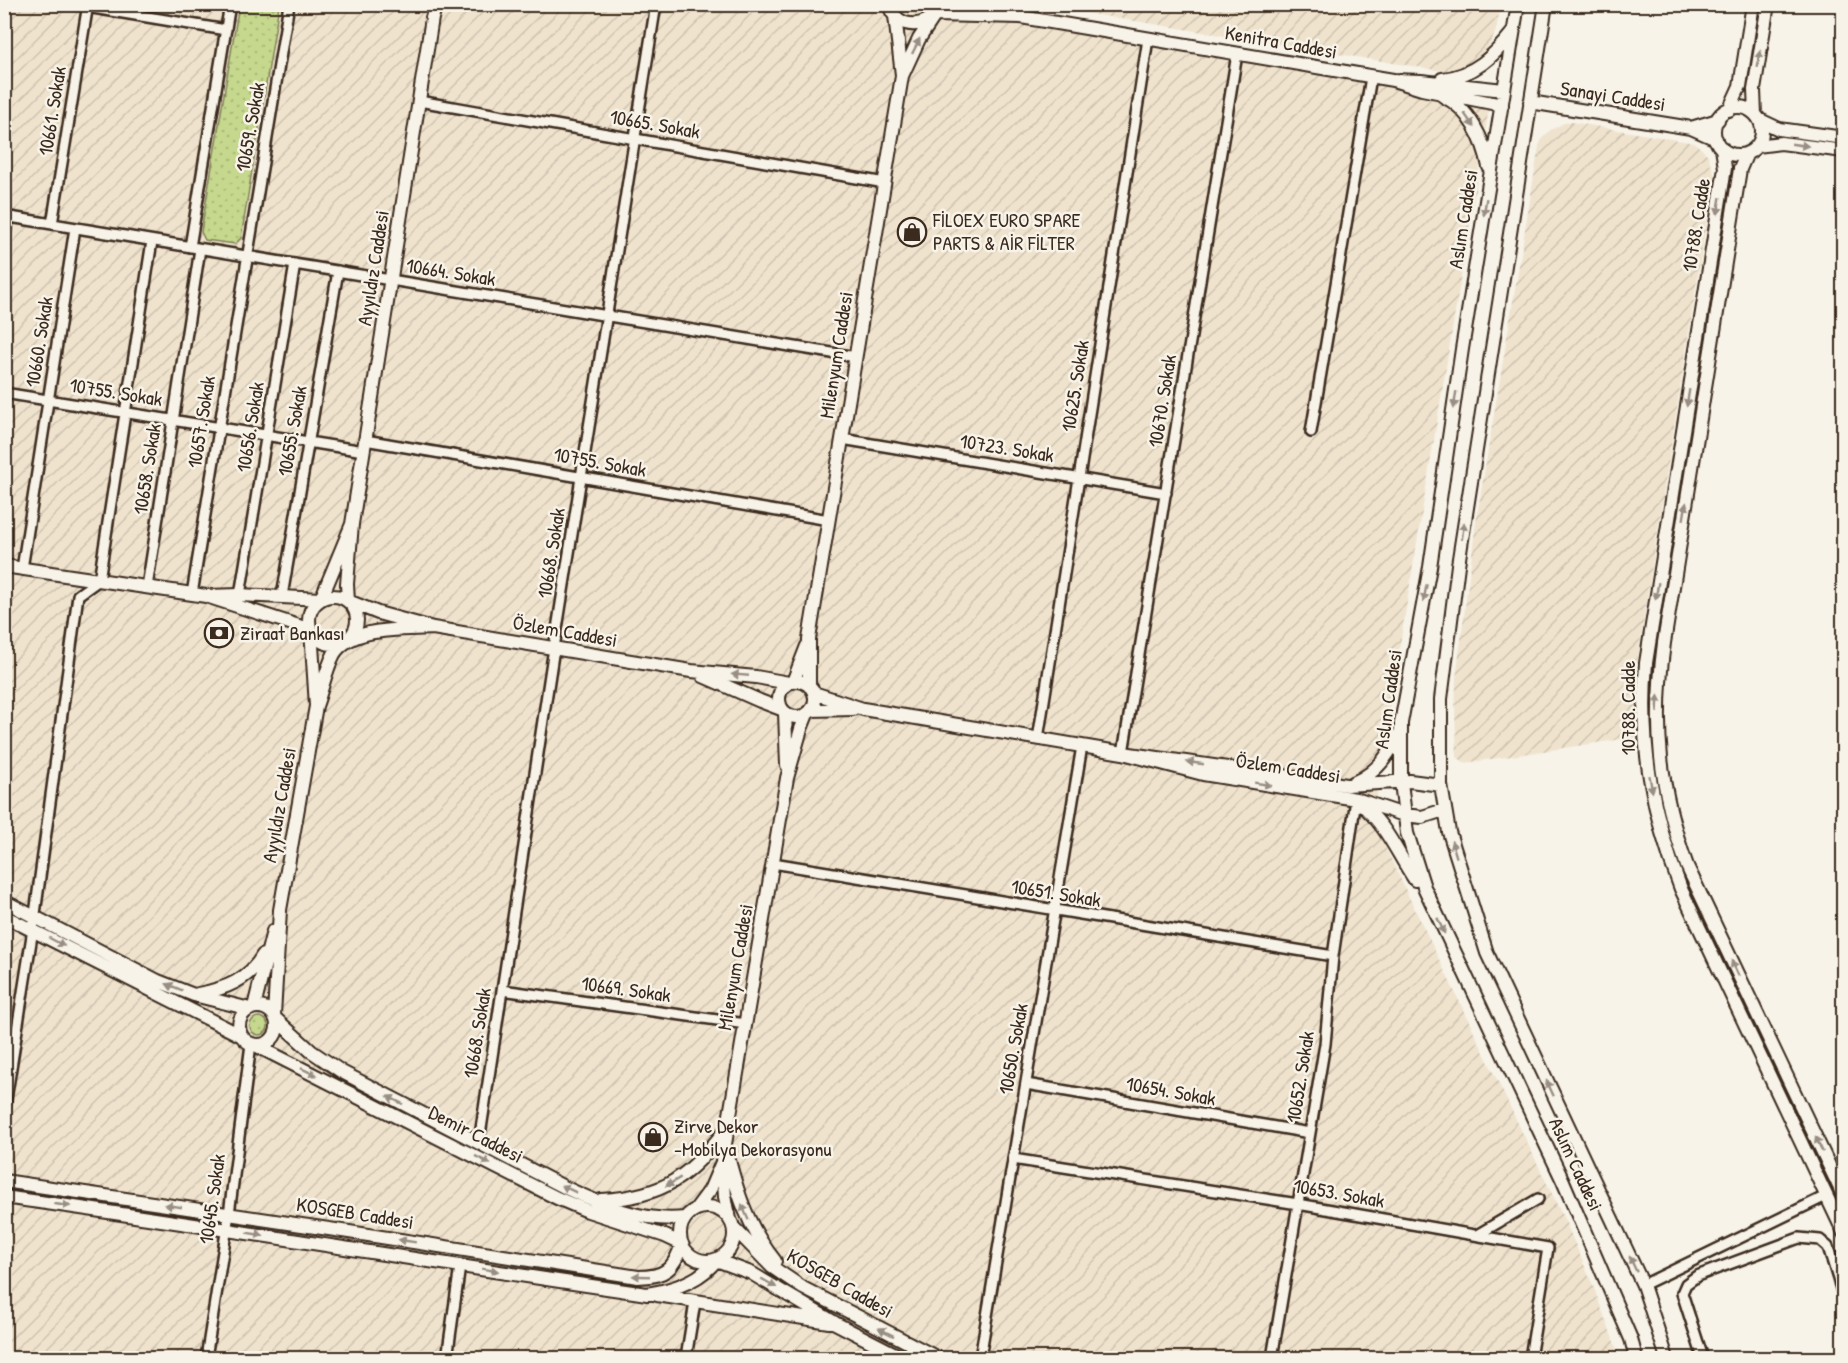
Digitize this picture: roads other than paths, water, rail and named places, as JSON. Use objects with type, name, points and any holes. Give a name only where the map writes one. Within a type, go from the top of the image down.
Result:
[{"type":"street","points":[[4,9],[5,4]]},
{"type":"street","name":"10659. Sokak","points":[[195,248],[230,4]]},
{"type":"street","name":"10659. Sokak","points":[[247,256],[289,4]]},
{"type":"street","name":"Ayyıldız Caddesi","points":[[348,601],[347,584],[352,524],[434,4]]},
{"type":"street","name":"10668. Sokak","points":[[479,1142],[554,648],[657,4]]},
{"type":"street","points":[[987,4],[1021,17]]},
{"type":"street","name":"Aslım Caddesi","points":[[1518,4],[1462,349],[1430,567],[1401,723],[1401,782],[1404,815],[1414,861],[1431,904],[1563,1181],[1631,1339],[1636,1359]]},
{"type":"street","name":"Aslım Caddesi","points":[[1546,4],[1458,565],[1441,699],[1441,784],[1449,832],[1487,953],[1642,1285],[1667,1359]]},
{"type":"street","points":[[1753,4],[1740,86],[1728,110],[1718,120],[1715,127],[1719,143],[1736,155],[1781,142],[1844,151]]},
{"type":"street","points":[[1752,150],[1762,132],[1753,97],[1768,4]]},
{"type":"street","points":[[88,6],[226,30]]},
{"type":"street","name":"10661. Sokak","points":[[52,224],[88,6]]},
{"type":"street","points":[[890,8],[902,22],[910,25],[926,23],[936,12]]},
{"type":"street","points":[[890,8],[902,76]]},
{"type":"street","points":[[936,12],[1021,17]]},
{"type":"street","points":[[902,76],[919,39],[936,12]]},
{"type":"street","name":"Kenitra Caddesi","points":[[1021,17],[1422,85],[1502,105]]},
{"type":"street","points":[[1422,85],[1473,70],[1493,55],[1513,31]]},
{"type":"street","name":"10625. Sokak","points":[[1038,739],[1148,39]]},
{"type":"street","name":"10670. Sokak","points":[[1123,753],[1237,54]]},
{"type":"street","name":"Milenyum Caddesi","points":[[809,639],[902,76]]},
{"type":"street","points":[[1311,432],[1371,77]]},
{"type":"street","points":[[1422,85],[1448,99],[1464,113],[1484,148],[1491,174]]},
{"type":"street","name":"Kenitra Caddesi","points":[[1422,85],[1504,90]]},
{"type":"street","name":"10665. Sokak","points":[[419,101],[885,183]]},
{"type":"street","name":"Sanayi Caddesi","points":[[1530,102],[1691,128],[1719,143]]},
{"type":"street","points":[[1728,110],[1744,108],[1779,129],[1844,138]]},
{"type":"street","name":"Sanayi Caddesi","points":[[1691,128],[1718,120]]},
{"type":"street","name":"10788. Cadde","points":[[1719,143],[1725,168],[1646,663],[1644,743],[1656,810],[1681,890],[1844,1233]]},
{"type":"street","name":"10788. Cadde","points":[[1752,150],[1740,169],[1664,643],[1658,700],[1658,742],[1670,810],[1688,866],[1844,1197]]},
{"type":"street","points":[[4,239],[6,217]]},
{"type":"street","name":"10664. Sokak","points":[[6,217],[856,357]]},
{"type":"street","name":"10660. Sokak","points":[[22,569],[75,228]]},
{"type":"street","points":[[4,1112],[34,923],[78,595],[99,580],[152,241]]},
{"type":"street","name":"10658. Sokak","points":[[147,587],[173,420],[195,248]]},
{"type":"street","name":"10657. Sokak","points":[[192,594],[247,256]]},
{"type":"street","name":"10656. Sokak","points":[[240,595],[295,264]]},
{"type":"street","name":"10655. Sokak","points":[[282,596],[338,272]]},
{"type":"street","name":"10755. Sokak","points":[[4,393],[309,442],[364,446],[581,477],[829,520]]},
{"type":"street","name":"10723. Sokak","points":[[842,439],[1166,493]]},
{"type":"street","name":"Ayyıldız Caddesi","points":[[321,598],[352,524]]},
{"type":"street","points":[[4,566],[206,596],[311,630]]},
{"type":"street","points":[[206,596],[321,598],[335,595],[353,606],[357,620],[356,627],[348,639],[342,643],[320,641],[311,630],[309,616],[315,603],[321,598]]},
{"type":"street","name":"Özlem Caddesi","points":[[348,601],[378,613],[433,628],[691,671],[791,682]]},
{"type":"street","name":"Özlem Caddesi","points":[[348,639],[378,632],[433,628]]},
{"type":"street","name":"Ayyıldız Caddesi","points":[[311,630],[316,706]]},
{"type":"street","name":"Ayyıldız Caddesi","points":[[276,1018],[280,910],[316,706],[335,653],[348,639]]},
{"type":"street","points":[[787,778],[783,711],[779,697],[781,691],[791,682],[809,639]]},
{"type":"street","points":[[787,778],[801,729],[815,699],[812,690],[809,639]]},
{"type":"street","name":"Özlem Caddesi","points":[[691,671],[783,711]]},
{"type":"street","points":[[791,682],[801,682],[812,690]]},
{"type":"street","name":"Özlem Caddesi","points":[[812,690],[863,709],[1123,753],[1347,785],[1420,781],[1441,784]]},
{"type":"street","name":"Özlem Caddesi","points":[[809,712],[863,709]]},
{"type":"street","points":[[783,711],[796,717],[809,712]]},
{"type":"street","points":[[1347,785],[1365,777],[1380,766],[1394,744],[1401,723]]},
{"type":"street","name":"10650. Sokak","points":[[980,1359],[1082,746]]},
{"type":"street","name":"Özlem Caddesi","points":[[1123,753],[1203,774],[1356,799],[1404,815],[1422,817],[1444,810]]},
{"type":"street","name":"Milenyum Caddesi","points":[[695,1210],[710,1190],[722,1161],[787,778]]},
{"type":"street","points":[[1356,799],[1382,824],[1431,904]]},
{"type":"street","name":"10652. Sokak","points":[[1272,1359],[1325,1044],[1333,956],[1356,799]]},
{"type":"street","name":"10651. Sokak","points":[[773,863],[1333,956]]},
{"type":"street","name":"Demir Caddesi","points":[[4,901],[34,923],[250,1042],[558,1198],[682,1244]]},
{"type":"street","name":"Ayyıldız Caddesi","points":[[252,1008],[280,910]]},
{"type":"street","name":"Demir Caddesi","points":[[4,916],[34,923],[194,995],[252,1008]]},
{"type":"street","points":[[194,995],[220,989],[241,979],[259,963],[268,947]]},
{"type":"street","name":"10669. Sokak","points":[[502,990],[746,1024]]},
{"type":"street","points":[[252,1008],[266,1008],[276,1018],[278,1027],[274,1038],[269,1043],[250,1042],[240,1022],[243,1014],[252,1008]]},
{"type":"street","name":"Demir Caddesi","points":[[276,1018],[311,1051],[342,1072],[566,1188],[649,1218],[667,1220],[685,1218]]},
{"type":"street","name":"10645. Sokak","points":[[206,1359],[227,1229],[250,1042]]},
{"type":"street","name":"10654. Sokak","points":[[1026,1084],[1310,1133]]},
{"type":"street","points":[[597,1201],[640,1196],[667,1186],[706,1154],[728,1126]]},
{"type":"street","points":[[725,1144],[744,1213],[762,1244],[788,1279]]},
{"type":"street","name":"10653. Sokak","points":[[1013,1159],[1298,1204],[1548,1248],[1530,1359]]},
{"type":"street","name":"Milenyum Caddesi","points":[[722,1161],[725,1197],[732,1224]]},
{"type":"street","name":"KOSGEB Caddesi","points":[[4,1181],[638,1277],[666,1272],[677,1259],[682,1244]]},
{"type":"street","points":[[1642,1285],[1826,1196]]},
{"type":"street","name":"KOSGEB Caddesi","points":[[4,1197],[835,1323]]},
{"type":"street","points":[[1477,1235],[1538,1198]]},
{"type":"street","points":[[705,1207],[716,1208],[724,1213],[732,1224],[734,1237],[725,1255],[716,1260],[702,1261],[690,1255],[682,1244],[681,1228],[685,1218],[695,1210],[705,1207]]},
{"type":"street","name":"KOSGEB Caddesi","points":[[732,1224],[759,1255],[788,1279],[938,1359]]},
{"type":"street","points":[[1703,1359],[1682,1293],[1686,1284],[1697,1276],[1799,1238],[1820,1240],[1828,1247],[1844,1298]]},
{"type":"street","name":"KOSGEB Caddesi","points":[[646,1294],[667,1290],[688,1282],[705,1272],[716,1260],[759,1278],[835,1323],[903,1359]]},
{"type":"street","points":[[447,1359],[460,1266]]},
{"type":"street","points":[[686,1359],[695,1302]]},
{"type":"place","name":"FİLOEX EURO SPARE PARTS & AİR FİLTER","points":[[912,232]]},
{"type":"place","name":"Ziraat Bankası","points":[[219,633]]},
{"type":"place","name":"Zirve Dekor -Mobilya Dekorasyonu","points":[[653,1137]]}]
